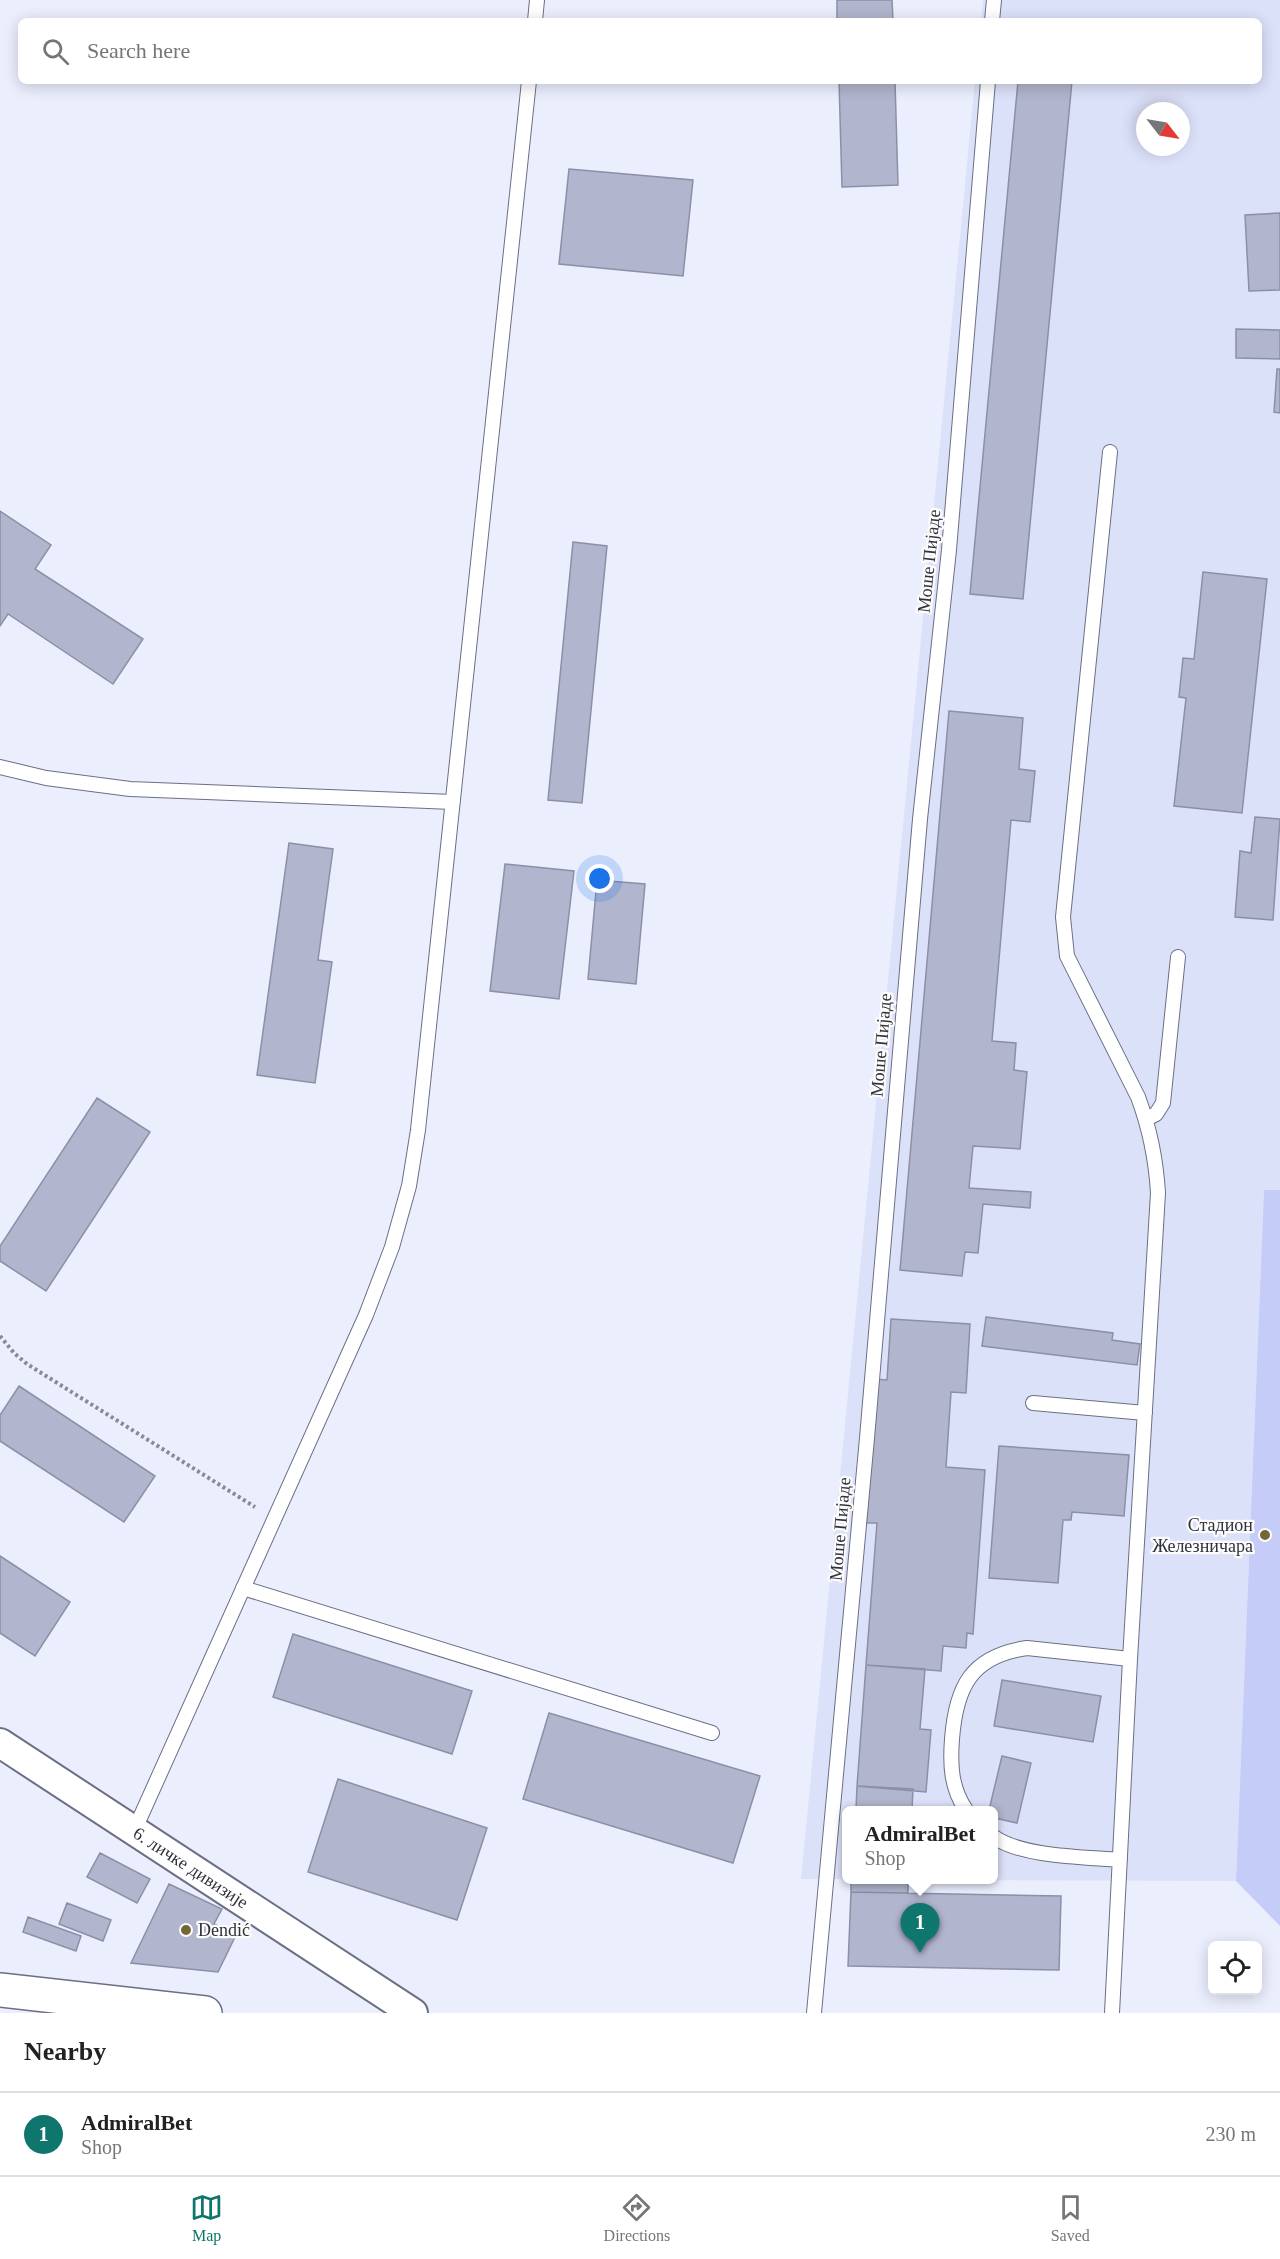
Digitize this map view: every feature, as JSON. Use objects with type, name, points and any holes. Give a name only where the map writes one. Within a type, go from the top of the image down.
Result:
[{"type":"street","name":"6. личке дивизије","points":[[0,1743],[135,1829],[413,2013]]},
{"type":"street","points":[[0,1990],[205,2013]]},
{"type":"lane","points":[[535,18],[537,0]]},
{"type":"lane","points":[[992,18],[994,0]]},
{"type":"lane","points":[[135,1829],[366,1315],[392,1247],[410,1186],[420,1118],[529,84]]},
{"type":"lane","name":"Моше Пијаде","points":[[814,2013],[867,1438],[920,819],[950,538],[988,84]]},
{"type":"lane","points":[[1110,452],[1063,917],[1067,956],[1138,1098],[1146,1119],[1157,1167],[1158,1193],[1130,1659],[1112,2013]]},
{"type":"lane","points":[[0,767],[46,778],[130,789],[453,802]]},
{"type":"lane","points":[[1146,1119],[1156,1114],[1163,1103],[1178,957]]},
{"type":"lane","points":[[1033,1403],[1145,1413]]},
{"type":"lane","points":[[243,1588],[712,1733]]},
{"type":"lane","points":[[964,1806],[954,1786],[950,1768],[954,1718],[963,1688],[972,1674],[984,1663],[1012,1650],[1027,1648],[1130,1659]]},
{"type":"lane","points":[[998,1839],[1030,1851],[1120,1860]]},
{"type":"path","points":[[0,1336],[27,1364],[274,1520]]},
{"type":"shaded area","points":[[983,0],[1280,0],[1280,1190],[1264,1190],[1236,1881],[998,1880],[998,1806],[842,1806],[842,1879],[801,1879],[975,84],[1262,84],[1262,18],[981,18]]},
{"type":"shaded area","name":"Стадион Железничара","points":[[1264,1190],[1280,1190],[1280,1926],[1236,1881]]},
{"type":"building","points":[[837,0],[892,0],[893,18],[837,18]]},
{"type":"building","points":[[839,84],[895,84],[898,185],[842,187]]},
{"type":"building","points":[[1018,84],[1072,84],[1023,599],[970,594]]},
{"type":"building","points":[[569,169],[693,180],[683,276],[559,264]]},
{"type":"building","points":[[1280,213],[1280,290],[1249,291],[1245,215]]},
{"type":"building","points":[[1236,329],[1280,330],[1280,359],[1236,358]]},
{"type":"building","points":[[1277,369],[1280,369],[1280,413],[1274,412]]},
{"type":"building","points":[[0,511],[51,545],[35,569],[143,639],[113,684],[8,614],[0,626]]},
{"type":"building","points":[[573,542],[607,546],[582,803],[548,800]]},
{"type":"building","points":[[1203,572],[1267,579],[1242,813],[1174,806],[1186,698],[1179,697],[1183,658],[1194,659]]},
{"type":"building","points":[[949,711],[1023,718],[1019,769],[1035,771],[1030,822],[1011,820],[992,1041],[1016,1043],[1014,1070],[1027,1072],[1020,1149],[973,1146],[969,1188],[1031,1192],[1030,1208],[983,1204],[978,1253],[965,1252],[962,1276],[900,1270]]},
{"type":"building","points":[[1255,817],[1280,819],[1273,920],[1235,917],[1240,851],[1251,853]]},
{"type":"building","points":[[289,843],[333,849],[318,960],[332,962],[315,1083],[257,1075]]},
{"type":"building","points":[[505,864],[574,871],[559,999],[490,991]]},
{"type":"building","points":[[597,880],[645,884],[636,984],[588,979]]},
{"type":"building","points":[[97,1098],[150,1132],[46,1291],[0,1261],[0,1246]]},
{"type":"building","points":[[986,1317],[1113,1333],[1112,1340],[1140,1344],[1137,1365],[982,1346]]},
{"type":"building","points":[[891,1319],[970,1324],[966,1393],[951,1392],[946,1467],[985,1470],[973,1634],[967,1633],[966,1648],[943,1646],[941,1671],[866,1665],[877,1523],[866,1523],[876,1379],[887,1380]]},
{"type":"building","points":[[19,1386],[155,1476],[124,1522],[0,1441],[0,1415]]},
{"type":"building","points":[[999,1446],[1129,1455],[1124,1516],[1072,1512],[1071,1520],[1063,1520],[1058,1583],[989,1578]]},
{"type":"building","points":[[0,1556],[70,1602],[35,1656],[0,1633]]},
{"type":"building","points":[[293,1634],[472,1691],[452,1754],[273,1697]]},
{"type":"building","points":[[866,1665],[925,1669],[920,1729],[931,1730],[926,1792],[857,1786]]},
{"type":"building","points":[[1002,1680],[1101,1696],[1093,1742],[994,1726]]},
{"type":"building","points":[[549,1713],[760,1776],[733,1863],[523,1799]]},
{"type":"building","points":[[1002,1756],[1031,1763],[1017,1823],[998,1819],[998,1806],[990,1806]]},
{"type":"building","points":[[338,1779],[487,1828],[457,1920],[308,1872]]},
{"type":"building","points":[[857,1786],[913,1789],[912,1806],[856,1806]]},
{"type":"building","points":[[100,1853],[150,1879],[137,1903],[87,1877]]},
{"type":"building","name":"Dendić","points":[[169,1884],[222,1909],[214,1924],[236,1935],[218,1972],[131,1963]]},
{"type":"building","points":[[851,1884],[908,1884],[908,1893],[851,1892]]},
{"type":"building","points":[[851,1892],[1061,1896],[1059,1970],[848,1966]]},
{"type":"building","points":[[67,1903],[111,1920],[103,1941],[59,1924]]},
{"type":"building","points":[[28,1917],[81,1936],[76,1951],[23,1932]]},
{"type":"place","name":"Стадион Железничара","points":[[1265,1535]]},
{"type":"place","name":"Dendić","points":[[186,1930]]},
{"type":"place","name":"AdmiralBet","points":[[920,1953]]}]
